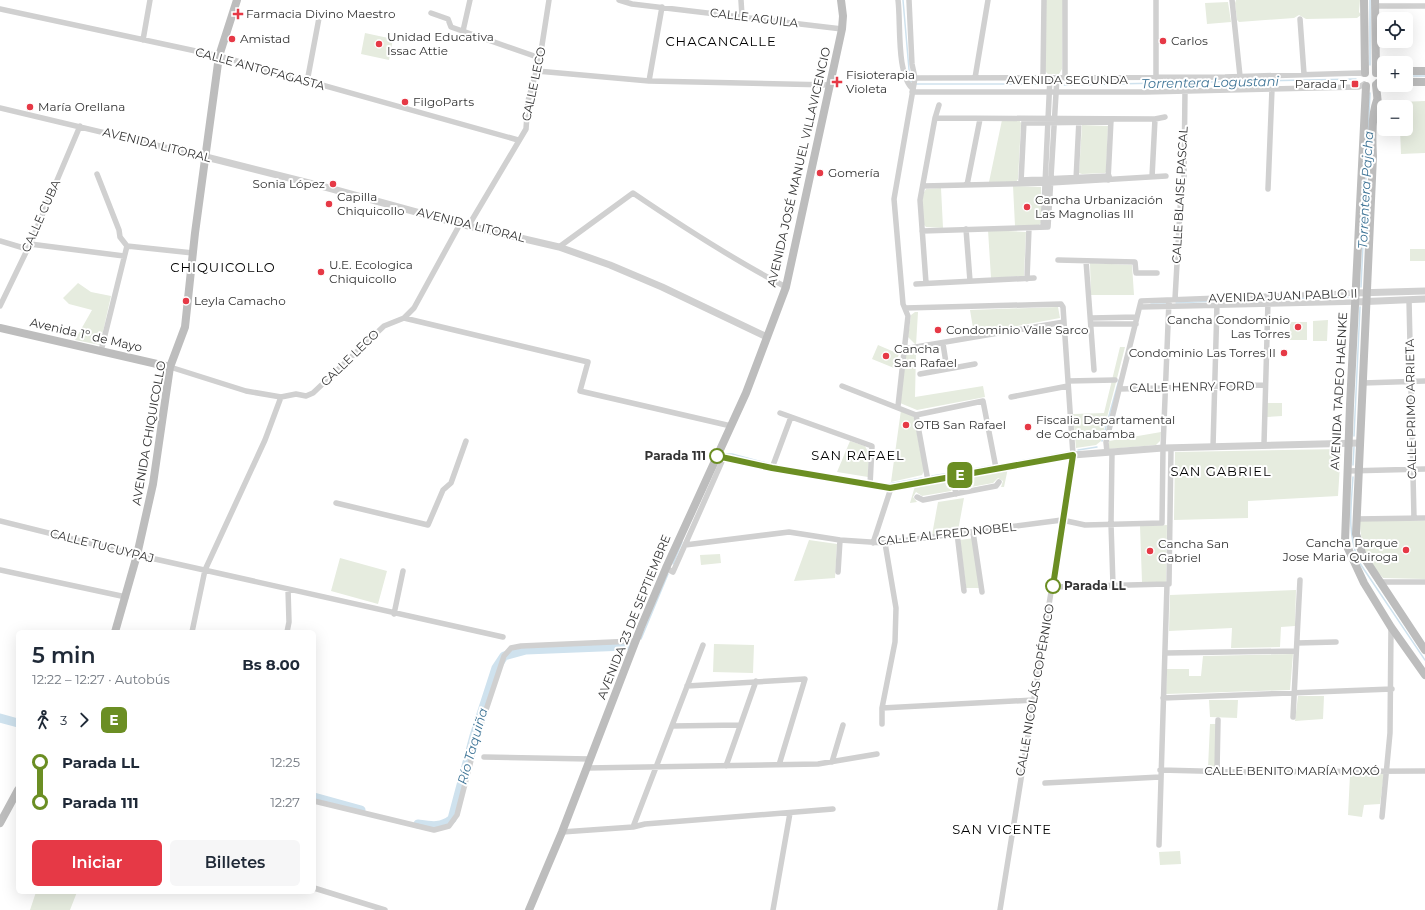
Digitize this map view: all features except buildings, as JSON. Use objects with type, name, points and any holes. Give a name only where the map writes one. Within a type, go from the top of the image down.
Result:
[{"type":"main road","name":"AVENIDA CHIQUICOLLO","points":[[116,630],[137,556],[170,367],[185,327],[193,253],[219,56],[237,0]]},
{"type":"main road","name":"AVENIDA JOSÉ MANUEL VILLAVICENCIO","points":[[768,336],[786,287],[831,85],[842,29],[843,16],[841,0]]},
{"type":"main road","points":[[1364,0],[1365,74],[1370,71],[1377,76]]},
{"type":"main road","name":"AVENIDA TADEO HAENKE","points":[[1375,3],[1378,56]]},
{"type":"main road","points":[[1413,72],[1425,71]]},
{"type":"main road","name":"AVENIDA TADEO HAENKE","points":[[1365,74],[1363,79],[1365,85],[1348,443],[1345,542],[1364,583],[1425,675]]},
{"type":"main road","points":[[1365,85],[1370,87],[1377,80]]},
{"type":"main road","points":[[1413,82],[1425,82]]},
{"type":"main road","name":"AVENIDA TADEO HAENKE","points":[[1378,92],[1376,144],[1373,156],[1356,519],[1357,544],[1379,582],[1425,650]]},
{"type":"main road","name":"Avenida 1º de Mayo","points":[[0,328],[170,367]]},
{"type":"main road","name":"AVENIDA 23 DE SEPTIEMBRE","points":[[529,910],[562,832],[635,641],[669,570],[720,456],[768,336]]},
{"type":"main road","points":[[0,823],[16,794]]},
{"type":"street","points":[[143,40],[150,0]]},
{"type":"street","points":[[463,31],[470,0]]},
{"type":"street","name":"CALLE LECO","points":[[469,225],[518,140],[526,129],[528,101],[540,58],[549,0]]},
{"type":"street","name":"CALLE AGUILA","points":[[619,0],[632,4],[842,29]]},
{"type":"street","points":[[741,0],[742,16]]},
{"type":"street","points":[[898,0],[902,61],[907,82],[913,85]]},
{"type":"street","points":[[898,406],[908,316],[905,308],[898,258],[894,199],[913,85],[909,0]]},
{"type":"street","points":[[975,78],[988,0]]},
{"type":"street","points":[[1043,77],[1044,0]]},
{"type":"street","points":[[1065,0],[1065,78]]},
{"type":"street","points":[[1156,0],[1156,77]]},
{"type":"street","points":[[1232,0],[1240,76]]},
{"type":"street","points":[[1375,3],[1425,6]]},
{"type":"street","points":[[649,81],[662,7]]},
{"type":"street","name":"CALLE ANTOFAGASTA","points":[[0,9],[219,56],[307,82],[518,140]]},
{"type":"street","points":[[431,13],[448,19],[451,27],[540,58]]},
{"type":"street","points":[[307,82],[319,18]]},
{"type":"street","points":[[1300,19],[1304,74]]},
{"type":"street","points":[[537,71],[649,81],[831,85]]},
{"type":"street","name":"AVENIDA SEGUNDA","points":[[913,85],[975,78],[1365,74]]},
{"type":"street","points":[[1050,77],[1053,91]]},
{"type":"street","points":[[922,231],[1045,227],[1053,91],[1057,78]]},
{"type":"street","name":"AVENIDA SEGUNDA","points":[[913,85],[1053,91],[1272,89],[1359,87],[1365,85]]},
{"type":"street","points":[[1268,188],[1272,89]]},
{"type":"street","name":"CALLE BLAISE PASCAL","points":[[1175,299],[1180,200],[1184,178],[1185,90]]},
{"type":"street","points":[[926,283],[920,200],[934,118],[939,105]]},
{"type":"street","name":"AVENIDA LITORAL","points":[[0,108],[206,157],[325,187],[460,224],[559,247],[610,265],[662,287],[768,336]]},
{"type":"street","points":[[934,118],[1111,120],[1155,119],[1165,117]]},
{"type":"street","points":[[967,185],[980,119]]},
{"type":"street","points":[[1152,177],[1155,119]]},
{"type":"street","points":[[1021,182],[1024,120]]},
{"type":"street","points":[[1076,180],[1079,120]]},
{"type":"street","points":[[1108,178],[1111,120]]},
{"type":"street","name":"CALLE CUBA","points":[[0,306],[28,246],[80,126]]},
{"type":"street","points":[[97,174],[119,230],[120,237],[127,246],[193,253]]},
{"type":"street","points":[[923,186],[1166,176]]},
{"type":"street","points":[[559,247],[633,193],[686,229],[745,266],[786,287]]},
{"type":"street","name":"CALLE LECO","points":[[306,396],[320,388],[366,341],[384,326],[404,318],[414,308],[460,224]]},
{"type":"street","points":[[1027,279],[1029,228]]},
{"type":"street","points":[[966,229],[970,281]]},
{"type":"street","points":[[0,241],[28,246],[124,256]]},
{"type":"street","points":[[101,351],[127,246]]},
{"type":"street","points":[[1058,260],[1135,262],[1136,274],[1157,273]]},
{"type":"street","points":[[1086,261],[1094,370]]},
{"type":"street","points":[[916,284],[1034,278]]},
{"type":"street","name":"AVENIDA JUAN PABLO II","points":[[1140,304],[1175,299],[1355,302],[1367,297],[1425,291]]},
{"type":"street","name":"AVENIDA JUAN PABLO II","points":[[1140,304],[1168,306],[1217,304],[1356,293],[1367,297],[1409,300],[1425,299]]},
{"type":"street","points":[[1163,448],[1169,300]]},
{"type":"street","points":[[1264,444],[1264,385],[1268,300]]},
{"type":"street","name":"CALLE PRIMO ARRIETA","points":[[1409,300],[1414,518]]},
{"type":"street","name":"CALLE NICOLÁS COPÉRNICO","points":[[905,308],[1061,304],[1064,322],[1073,455],[1000,910]]},
{"type":"street","points":[[1112,585],[1110,452],[1106,442],[1140,304]]},
{"type":"street","points":[[1213,447],[1216,386],[1217,304]]},
{"type":"street","points":[[1091,321],[1137,317]]},
{"type":"street","points":[[404,318],[588,362],[580,392],[731,426]]},
{"type":"street","points":[[1091,321],[1136,324]]},
{"type":"street","points":[[904,349],[943,344],[1064,322]]},
{"type":"street","points":[[905,339],[916,348]]},
{"type":"street","points":[[943,344],[947,369]]},
{"type":"street","points":[[920,374],[975,364]]},
{"type":"street","name":"Avenida 1º de Mayo","points":[[170,367],[246,391],[281,397],[296,394],[306,396]]},
{"type":"street","points":[[1011,397],[1068,384],[1115,380]]},
{"type":"street","points":[[1363,383],[1425,381]]},
{"type":"street","name":"CALLE HENRY FORD","points":[[1120,389],[1165,386],[1264,385]]},
{"type":"street","points":[[842,386],[898,406],[916,415],[982,401],[996,468]]},
{"type":"street","points":[[192,630],[205,570],[265,440],[281,397]]},
{"type":"street","points":[[780,413],[872,446],[870,485]]},
{"type":"street","points":[[916,415],[928,481]]},
{"type":"street","points":[[772,468],[791,417]]},
{"type":"street","points":[[336,503],[428,525],[443,490],[451,483],[466,441]]},
{"type":"street","points":[[669,570],[685,545],[720,456],[772,468],[890,488],[1073,455],[1163,448],[1264,444],[1360,443]]},
{"type":"street","name":"CALLE ALFRED NOBEL","points":[[685,545],[789,532],[840,540],[885,543],[1062,520],[1085,525],[1162,523],[1163,448]]},
{"type":"street","points":[[1159,845],[1160,770],[1166,653],[1171,448]]},
{"type":"street","points":[[1347,471],[1425,469]]},
{"type":"street","points":[[952,476],[956,494]]},
{"type":"street","points":[[917,497],[923,500],[956,494],[996,486],[998,482]]},
{"type":"street","points":[[873,543],[890,488]]},
{"type":"street","points":[[1356,519],[1425,518]]},
{"type":"street","name":"CALLE TUCUYPAJ","points":[[0,521],[137,556],[503,637]]},
{"type":"street","points":[[973,532],[982,592]]},
{"type":"street","points":[[957,533],[964,591]]},
{"type":"street","points":[[838,572],[840,540]]},
{"type":"street","points":[[882,724],[882,708],[895,642],[896,608],[885,543]]},
{"type":"street","points":[[0,570],[126,597]]},
{"type":"street","points":[[394,614],[403,571]]},
{"type":"street","points":[[1293,717],[1293,693],[1300,580]]},
{"type":"street","points":[[1379,582],[1425,582]]},
{"type":"street","points":[[1052,587],[1168,584]]},
{"type":"street","points":[[287,630],[289,622],[288,589]]},
{"type":"street","points":[[1382,817],[1387,770],[1392,689],[1392,627]]},
{"type":"street","points":[[316,800],[434,830],[445,828],[452,823],[457,815],[477,737],[504,656],[511,648],[521,646],[635,641]]},
{"type":"street","points":[[1297,643],[1336,642]]},
{"type":"street","points":[[633,827],[703,645]]},
{"type":"street","points":[[1166,653],[1296,651]]},
{"type":"street","points":[[687,686],[805,679],[779,765]]},
{"type":"street","points":[[726,766],[756,681]]},
{"type":"street","points":[[1163,698],[1392,689]]},
{"type":"street","points":[[882,708],[1034,700]]},
{"type":"street","points":[[1217,771],[1218,720]]},
{"type":"street","points":[[672,726],[740,725]]},
{"type":"street","points":[[832,762],[843,726]]},
{"type":"street","points":[[587,768],[818,764],[877,754]]},
{"type":"street","points":[[484,757],[590,759]]},
{"type":"street","name":"CALLE BENITO MARÍA MOXÓ","points":[[1160,770],[1425,771]]},
{"type":"street","points":[[1045,783],[1160,777]]},
{"type":"street","points":[[562,832],[833,809]]},
{"type":"street","points":[[773,910],[790,813]]},
{"type":"street","points":[[316,889],[385,910]]},
{"type":"shaded area","points":[[1045,0],[1063,0],[1062,69],[1059,74],[1048,74],[1045,71]]},
{"type":"shaded area","points":[[1236,0],[1360,0],[1359,12],[1361,15],[1357,18],[1306,19],[1299,15],[1294,18],[1239,22],[1237,20]]},
{"type":"shaded area","points":[[1228,2],[1231,22],[1207,24],[1205,3]]},
{"type":"shaded area","points":[[365,33],[393,39],[389,60],[361,54]]},
{"type":"shaded area","points":[[1413,101],[1425,101],[1425,153],[1401,154],[1400,136],[1413,136]]},
{"type":"shaded area","points":[[1002,120],[1019,120],[1021,123],[1018,179],[1016,182],[989,182]]},
{"type":"shaded area","points":[[1082,125],[1108,126],[1105,173],[1079,173]]},
{"type":"shaded area","name":"Cancha Urbanización Las Magnolias III","points":[[1013,186],[1041,187],[1041,223],[1039,225],[1015,226]]},
{"type":"shaded area","points":[[941,188],[943,228],[926,227],[924,225],[922,206],[924,193],[926,189]]},
{"type":"shaded area","points":[[988,230],[1026,232],[1024,276],[991,278]]},
{"type":"shaded area","points":[[1410,249],[1425,249],[1425,261],[1410,261]]},
{"type":"shaded area","points":[[1090,263],[1132,265],[1134,295],[1091,295]]},
{"type":"shaded area","points":[[78,283],[91,292],[111,296],[100,345],[75,340],[92,310],[69,304],[63,298]]},
{"type":"shaded area","points":[[1058,307],[1060,318],[974,334],[970,310]]},
{"type":"shaded area","points":[[918,312],[916,345],[908,337],[911,315]]},
{"type":"shaded area","points":[[1328,320],[1327,341],[1313,341],[1313,321]]},
{"type":"shaded area","points":[[1290,322],[1307,322],[1307,340],[1290,340]]},
{"type":"shaded area","name":"Cancha San Rafael","points":[[878,345],[899,354],[894,368],[872,359]]},
{"type":"shaded area","points":[[1120,347],[1125,347],[1101,441],[1096,445],[1076,448],[1073,414],[1104,413]]},
{"type":"shaded area","points":[[906,352],[916,352],[915,397],[983,386],[985,397],[917,410],[900,403]]},
{"type":"shaded area","points":[[1267,403],[1282,403],[1282,416],[1267,417]]},
{"type":"shaded area","points":[[901,410],[912,415],[914,418],[924,471],[922,475],[891,482]]},
{"type":"shaded area","points":[[1161,432],[1160,441],[1156,445],[1109,449],[1109,441]]},
{"type":"shaded area","points":[[850,441],[865,446],[869,454],[868,477],[837,472]]},
{"type":"shaded area","points":[[1341,449],[1338,496],[1248,501],[1248,518],[1174,520],[1175,452]]},
{"type":"shaded area","points":[[1008,468],[1004,487],[1001,487],[1003,481],[998,478],[993,483],[960,489],[957,488],[956,480],[958,478]]},
{"type":"shaded area","points":[[949,479],[953,488],[951,491],[922,496],[916,492],[913,497],[917,502],[910,503],[915,486]]},
{"type":"shaded area","points":[[964,498],[958,531],[932,535],[938,502]]},
{"type":"shaded area","points":[[1360,521],[1425,521],[1425,579],[1383,578],[1377,572],[1369,559],[1363,545]]},
{"type":"shaded area","points":[[1167,525],[1166,582],[1142,582],[1140,526]]},
{"type":"shaded area","points":[[974,538],[979,588],[966,588],[960,540]]},
{"type":"shaded area","points":[[809,540],[837,544],[835,578],[794,581]]},
{"type":"shaded area","points":[[720,554],[721,563],[701,565],[700,555]]},
{"type":"shaded area","points":[[340,558],[387,571],[378,604],[331,591]]},
{"type":"shaded area","points":[[1296,590],[1295,626],[1281,627],[1280,647],[1231,648],[1232,628],[1169,631],[1170,595]]},
{"type":"shaded area","points":[[714,644],[754,645],[753,673],[713,672]]},
{"type":"shaded area","points":[[1293,654],[1290,690],[1166,694],[1167,669],[1189,669],[1189,676],[1201,676],[1203,656]]},
{"type":"shaded area","points":[[1298,696],[1324,696],[1323,719],[1295,721]]},
{"type":"shaded area","points":[[1209,700],[1238,700],[1237,718],[1210,717]]},
{"type":"shaded area","points":[[1210,724],[1216,724],[1215,768],[1208,768]]},
{"type":"shaded area","points":[[1384,774],[1380,804],[1364,805],[1362,817],[1348,815],[1350,775]]},
{"type":"shaded area","points":[[1180,851],[1181,864],[1160,865],[1159,852]]},
{"type":"shaded area","points":[[35,894],[76,894],[70,910],[30,910]]},
{"type":"waterway","name":"Torrentera Logustani","points":[[903,0],[910,81],[913,82]]},
{"type":"waterway","name":"Torrentera Pajcha","points":[[1370,0],[1370,65]]},
{"type":"waterway","name":"Torrentera Logustani","points":[[1413,76],[1425,76]]},
{"type":"waterway","name":"Torrentera Logustani","points":[[1064,85],[1356,79]]},
{"type":"waterway","name":"Torrentera Logustani","points":[[916,84],[1045,84]]},
{"type":"waterway","name":"Torrentera Pajcha","points":[[1361,287],[1370,93]]},
{"type":"waterway","points":[[1274,299],[1348,297]]},
{"type":"waterway","points":[[1176,303],[1258,299]]},
{"type":"waterway","points":[[1151,303],[1166,303]]},
{"type":"waterway","name":"Torrentera Pajcha","points":[[1354,436],[1360,307]]},
{"type":"waterway","points":[[1102,441],[1119,380]]},
{"type":"waterway","points":[[1078,450],[1097,447]]},
{"type":"waterway","name":"Torrentera Pajcha","points":[[1353,465],[1354,447]]},
{"type":"waterway","points":[[999,465],[1069,452]]},
{"type":"waterway","points":[[725,454],[732,454],[770,464]]},
{"type":"waterway","points":[[932,476],[991,466]]},
{"type":"waterway","name":"Torrentera Pajcha","points":[[1353,477],[1351,531],[1355,552],[1359,562],[1425,660]]},
{"type":"waterway","points":[[888,484],[922,478]]},
{"type":"waterway","points":[[673,564],[682,542]]},
{"type":"waterway","points":[[641,639],[668,574]]},
{"type":"waterway","name":"Río Taquiña","points":[[418,824],[432,826],[440,825],[452,819],[474,736],[496,668],[504,656],[526,650],[626,646]]},
{"type":"waterway","name":"Río Taquiña","points":[[0,718],[16,722]]},
{"type":"waterway","name":"Río Taquiña","points":[[316,798],[361,810]]},
{"type":"bus line","name":"E","points":[[717,456],[772,468],[890,488],[1073,455],[1053,586]]},
{"type":"place","name":"Farmacia Divino Maestro","points":[[238,14]]},
{"type":"place","name":"Amistad","points":[[232,39]]},
{"type":"place","name":"Carlos","points":[[1163,41]]},
{"type":"place","name":"Unidad Educativa Issac Attie","points":[[379,44]]},
{"type":"place","name":"Fisioterapia Violeta","points":[[837,82]]},
{"type":"place","name":"Parada T","points":[[1355,84]]},
{"type":"place","name":"FilgoParts","points":[[405,102]]},
{"type":"place","name":"María Orellana","points":[[30,107]]},
{"type":"place","name":"Gomería","points":[[820,173]]},
{"type":"place","name":"Sonia López","points":[[333,184]]},
{"type":"place","name":"Capilla Chiquicollo","points":[[329,204]]},
{"type":"place","name":"Cancha Urbanización Las Magnolias III","points":[[1027,207]]},
{"type":"place","name":"U.E. Ecologica Chiquicollo","points":[[321,272]]},
{"type":"place","name":"Leyla Camacho","points":[[186,301]]},
{"type":"place","name":"Cancha Condominio Las Torres","points":[[1298,327]]},
{"type":"place","name":"Condominio Valle Sarco","points":[[938,330]]},
{"type":"place","name":"Condominio Las Torres II","points":[[1284,353]]},
{"type":"place","name":"Cancha San Rafael","points":[[886,356]]},
{"type":"place","name":"OTB San Rafael","points":[[906,425]]},
{"type":"place","name":"Fiscalia Departamental de Cochabamba","points":[[1028,427]]},
{"type":"place","name":"Parada 111","points":[[717,456]]},
{"type":"place","name":"Cancha Parque Jose Maria Quiroga","points":[[1406,550]]},
{"type":"place","name":"Cancha San Gabriel","points":[[1150,551]]},
{"type":"place","name":"Parada LL","points":[[1053,586]]},
{"type":"district","name":"CHACANCALLE","points":[[721,41]]},
{"type":"district","name":"CHIQUICOLLO","points":[[223,267]]},
{"type":"district","name":"SAN RAFAEL","points":[[858,455]]},
{"type":"district","name":"SAN GABRIEL","points":[[1221,471]]},
{"type":"district","name":"SAN VICENTE","points":[[1002,829]]}]
